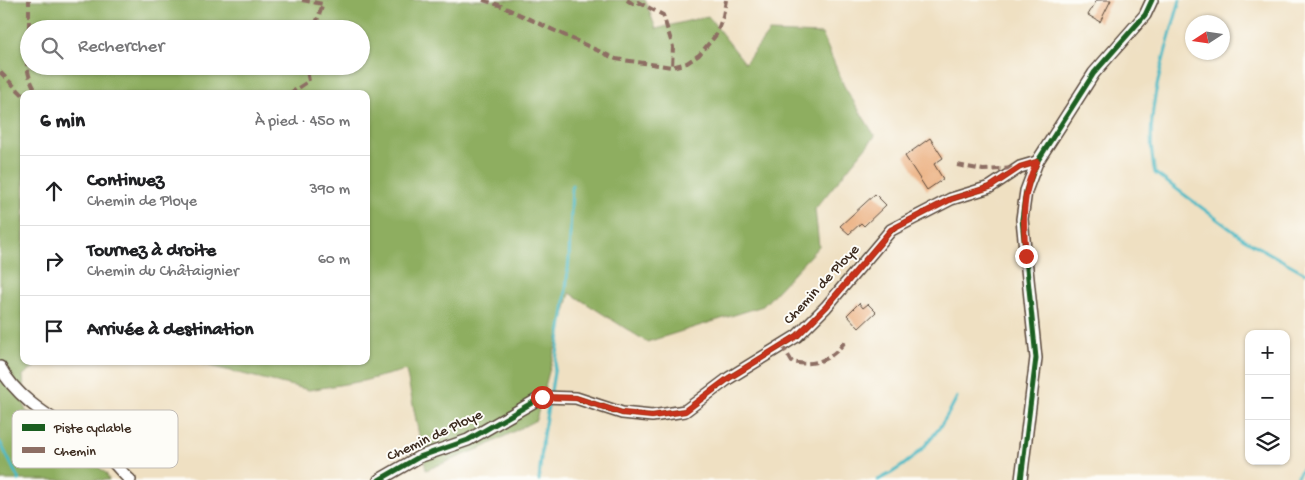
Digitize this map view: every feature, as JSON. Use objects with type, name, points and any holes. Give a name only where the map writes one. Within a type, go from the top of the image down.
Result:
[{"type":"street","points":[[1021,480],[1036,358],[1022,218],[1026,191],[1037,162],[1094,73],[1145,15],[1152,0]]},
{"type":"street","name":"Chemin de Ploye","points":[[379,480],[419,456],[468,440],[542,397],[576,398],[629,414],[652,416],[685,411],[729,378],[797,336],[826,307],[891,230],[951,199],[990,187],[1020,167],[1037,162]]},
{"type":"street","points":[[0,367],[6,378],[22,397],[41,410]]},
{"type":"street","points":[[119,468],[130,480]]},
{"type":"green space","points":[[0,0],[645,0],[656,29],[708,16],[745,63],[769,32],[822,34],[844,86],[875,136],[815,209],[819,246],[763,306],[647,342],[570,293],[536,420],[484,447],[426,470],[406,370],[363,381],[309,390],[206,365],[370,365],[370,90],[20,90],[20,365],[37,365],[23,375],[25,410],[12,410],[12,468],[100,468],[106,473],[109,480],[0,480]]},
{"type":"building","points":[[1097,0],[1111,0],[1100,22],[1088,15]]},
{"type":"building","points":[[930,138],[943,158],[934,164],[943,179],[927,190],[905,156]]},
{"type":"building","points":[[875,194],[886,205],[864,226],[861,223],[849,234],[840,226]]},
{"type":"building","points":[[859,303],[863,308],[868,304],[876,312],[859,328],[847,315]]},
{"type":"waterway","points":[[1180,0],[1162,64],[1153,108],[1151,130],[1155,173],[1244,239],[1305,273]]},
{"type":"waterway","points":[[551,391],[564,310],[569,259],[572,185]]},
{"type":"waterway","points":[[878,480],[904,465],[925,446],[943,423],[957,397]]},
{"type":"waterway","points":[[539,480],[543,435],[549,401]]},
{"type":"waterway","points":[[0,442],[12,466]]},
{"type":"waterway","points":[[1295,480],[1305,464]]},
{"type":"waterway","points":[[13,468],[19,480]]},
{"type":"marked path","points":[[29,0],[29,20]]},
{"type":"marked path","points":[[302,0],[323,4],[317,20]]},
{"type":"marked path","points":[[483,0],[499,5],[616,59],[672,67],[687,63],[699,55],[716,35],[723,16],[726,0]]},
{"type":"marked path","points":[[627,0],[633,4],[638,2],[663,15],[673,47],[672,67]]},
{"type":"marked path","points":[[0,72],[20,92]]},
{"type":"marked path","points":[[29,75],[35,90]]},
{"type":"marked path","points":[[295,90],[309,81],[308,75]]},
{"type":"marked path","points":[[957,165],[983,170],[1016,168]]},
{"type":"marked path","points":[[782,345],[792,362],[808,363],[829,357],[846,340]]},
{"type":"cycle path","points":[[1021,480],[1036,358],[1022,219],[1026,191],[1037,162],[1094,73],[1145,15],[1152,0]]},
{"type":"cycle path","points":[[379,480],[419,457],[468,440],[542,397],[576,398],[622,413],[652,416],[685,411],[729,378],[797,336],[826,307],[891,230],[951,199],[990,187],[1020,167],[1037,162]]},
{"type":"route","points":[[542,397],[576,398],[622,413],[652,416],[685,411],[729,378],[797,336],[826,307],[891,230],[951,199],[990,187],[1020,167],[1037,162],[1026,191],[1022,218],[1026,256]]}]
